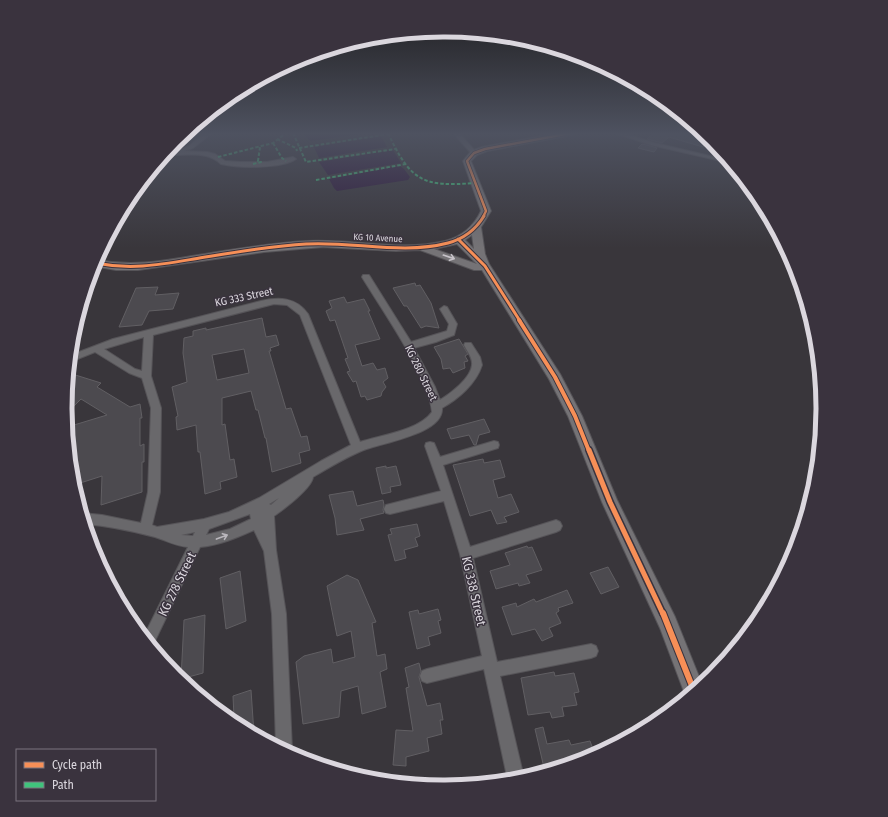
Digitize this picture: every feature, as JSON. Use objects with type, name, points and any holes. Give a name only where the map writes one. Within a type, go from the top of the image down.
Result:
[{"type":"street","name":"KG 10 Avenue","points":[[102,264],[116,267],[138,267],[307,244],[434,247],[454,241],[476,227],[482,220],[486,211],[470,171]]},
{"type":"street","points":[[476,227],[482,267]]},
{"type":"street","points":[[454,241],[494,280],[555,377],[575,416],[610,502],[668,624],[692,685]]},
{"type":"street","points":[[418,247],[482,267]]},
{"type":"street","name":"KG 280 Street","points":[[158,532],[206,525],[233,516],[268,498],[357,447],[417,429],[431,423],[437,412],[437,406],[431,389],[409,346],[366,277]]},
{"type":"street","name":"KG 333 Street","points":[[77,356],[96,348],[149,332],[261,304],[283,301],[292,303],[298,306],[304,314],[357,447]]},
{"type":"street","points":[[409,346],[433,340],[450,333],[453,324],[444,309]]},
{"type":"street","points":[[145,530],[154,492],[156,408],[146,376],[149,332]]},
{"type":"street","points":[[437,406],[456,395],[475,371],[477,366],[476,360],[468,345]]},
{"type":"street","points":[[96,348],[132,370],[146,376]]},
{"type":"street","points":[[437,462],[494,444]]},
{"type":"street","name":"KG 338 Street","points":[[430,446],[437,462],[466,554],[515,773]]},
{"type":"street","name":"KG 280 Street","points":[[89,519],[158,532],[176,540],[198,543],[213,540],[257,523],[269,515],[297,490],[314,471]]},
{"type":"street","points":[[390,509],[447,495]]},
{"type":"street","points":[[268,498],[270,550],[279,614],[284,744]]},
{"type":"street","points":[[254,505],[261,536],[270,550]]},
{"type":"street","name":"KG 278 Street","points":[[151,637],[206,525]]},
{"type":"street","points":[[466,554],[556,526]]},
{"type":"street","points":[[426,676],[591,651]]},
{"type":"shaded area","points":[[325,171],[352,171],[328,175]]},
{"type":"shaded area","points":[[372,171],[406,171],[410,177],[408,180],[337,191],[329,179]]},
{"type":"building","points":[[415,283],[416,286],[420,285],[431,303],[439,328],[426,326],[421,328],[407,306],[404,306],[393,288]]},
{"type":"building","points":[[158,287],[155,295],[179,293],[173,309],[149,311],[142,325],[119,327],[136,288]]},
{"type":"building","points":[[344,297],[347,303],[364,299],[370,311],[368,311],[380,339],[355,345],[362,366],[373,363],[377,370],[385,368],[388,378],[383,382],[386,387],[381,396],[367,400],[365,396],[361,397],[356,381],[353,382],[347,372],[350,371],[345,359],[348,358],[335,320],[330,321],[326,311],[332,308],[329,301]]},
{"type":"building","points":[[262,318],[266,337],[276,335],[279,345],[270,348],[271,351],[269,351],[286,409],[291,408],[301,437],[307,436],[310,450],[299,453],[301,463],[272,472],[266,438],[251,391],[222,398],[222,425],[225,424],[230,460],[234,459],[237,477],[220,482],[221,489],[205,494],[200,452],[198,452],[196,425],[177,430],[176,417],[178,416],[172,387],[187,382],[183,353],[184,338],[193,336],[193,331],[206,328],[206,330]],"holes":[[[244,349],[249,373],[217,380],[212,355]]]},
{"type":"building","points":[[459,339],[468,354],[465,356],[468,361],[464,362],[465,368],[453,373],[450,368],[443,369],[441,359],[434,347]]},
{"type":"building","points":[[74,375],[101,383],[97,387],[130,407],[140,404],[142,418],[140,418],[140,446],[144,444],[144,462],[142,462],[142,492],[101,505],[102,476],[80,483],[73,433],[74,425],[107,415],[81,399],[72,408]]},
{"type":"building","points":[[484,419],[490,432],[479,435],[476,445],[474,445],[469,435],[451,439],[447,429]]},
{"type":"building","points":[[483,459],[484,463],[500,460],[505,477],[493,480],[498,498],[511,494],[519,512],[504,517],[507,522],[497,524],[491,510],[470,516],[453,465]]},
{"type":"building","points":[[386,466],[386,468],[396,466],[401,485],[390,487],[391,492],[382,494],[376,468]]},
{"type":"building","points":[[353,491],[357,506],[383,500],[384,513],[360,519],[364,530],[337,535],[335,518],[329,495]]},
{"type":"building","points":[[417,524],[420,536],[415,538],[418,546],[404,550],[406,558],[395,561],[388,535],[392,534],[390,529]]},
{"type":"building","points":[[527,546],[528,548],[532,547],[542,570],[526,575],[530,583],[519,586],[518,583],[496,589],[490,571],[510,565],[505,553]]},
{"type":"building","points":[[608,567],[619,587],[601,594],[590,573]]},
{"type":"building","points":[[240,571],[246,621],[226,629],[220,578]]},
{"type":"building","points":[[347,575],[358,580],[376,622],[372,623],[377,656],[385,654],[387,669],[380,672],[386,707],[362,714],[358,686],[341,691],[339,717],[303,724],[296,662],[304,656],[331,649],[333,663],[355,657],[351,631],[337,636],[327,586]]},
{"type":"building","points":[[567,590],[573,603],[558,608],[559,611],[556,613],[561,623],[549,628],[553,636],[542,641],[535,629],[512,635],[502,607],[516,603],[517,607],[534,599],[536,602]]},
{"type":"building","points":[[438,609],[441,620],[438,621],[441,633],[428,637],[430,645],[417,649],[409,612],[418,610],[419,614]]},
{"type":"building","points":[[205,615],[203,673],[188,677],[181,671],[184,620]]},
{"type":"building","points":[[419,663],[421,671],[419,677],[427,706],[440,703],[443,720],[440,720],[442,734],[427,738],[429,751],[406,757],[406,766],[393,765],[396,730],[413,731],[406,688],[409,687],[405,668]]},
{"type":"building","points":[[554,672],[555,676],[574,673],[579,692],[574,693],[577,705],[562,707],[564,716],[552,718],[550,712],[528,715],[521,678]]},
{"type":"building","points":[[251,690],[254,727],[234,714],[233,696]]},
{"type":"building","points":[[543,727],[547,744],[569,740],[571,745],[590,741],[593,749],[544,766],[535,729]]},
{"type":"marked path","points":[[316,180],[366,171]]},
{"type":"marked path","points":[[412,171],[421,179],[428,182],[439,184],[475,183]]},
{"type":"cycle path","points":[[102,264],[116,267],[138,267],[264,248],[306,244],[341,244],[414,248],[448,243],[460,239],[471,232],[480,222],[486,211],[470,171]]},
{"type":"cycle path","points":[[458,239],[485,266],[555,377],[575,416],[610,502],[668,624],[692,685]]}]
